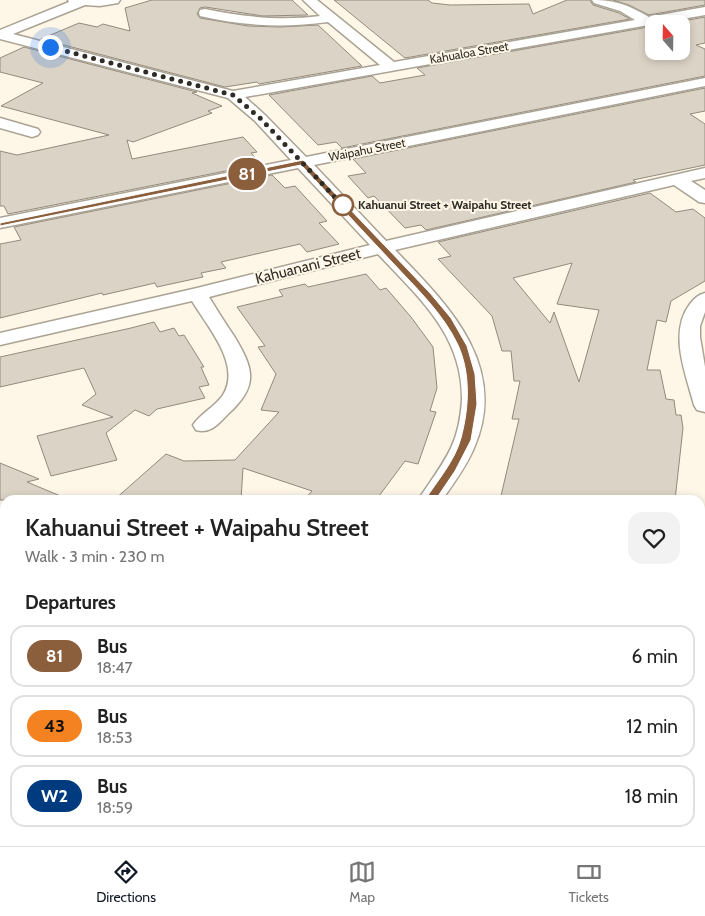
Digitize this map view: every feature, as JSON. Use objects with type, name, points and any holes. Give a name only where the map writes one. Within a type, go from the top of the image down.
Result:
[{"type":"street","points":[[1,35],[80,1],[114,0]]},
{"type":"street","points":[[309,0],[391,67]]},
{"type":"street","points":[[598,0],[624,8],[645,20]]},
{"type":"street","name":"Kahualoa Street","points":[[681,15],[705,11]]},
{"type":"street","points":[[205,13],[244,22],[271,24],[330,18]]},
{"type":"street","name":"Kahualoa Street","points":[[233,95],[645,21]]},
{"type":"street","points":[[1,35],[233,95],[260,118],[303,162],[448,320],[463,346],[470,374],[472,404],[466,440],[450,471],[433,495]]},
{"type":"street","name":"Waipahu Street","points":[[0,223],[705,82]]},
{"type":"street","points":[[0,123],[32,132]]},
{"type":"street","name":"Kahuanani Street","points":[[0,339],[197,294],[382,247],[705,173]]},
{"type":"street","points":[[678,180],[705,198]]},
{"type":"street","points":[[197,294],[235,355],[240,368],[239,385],[231,400],[204,425]]},
{"type":"street","points":[[705,299],[694,314],[690,330],[693,357],[705,405]]},
{"type":"building","points":[[152,0],[292,0],[308,15],[263,16],[205,7],[200,8],[197,14],[200,18],[248,26],[318,25],[362,66],[259,84],[257,82],[225,87],[41,39],[79,23],[97,27],[103,24],[130,31],[125,8]]},
{"type":"building","points":[[334,0],[428,0],[432,3],[450,5],[529,4],[533,14],[567,0],[590,0],[593,5],[619,13],[630,19],[405,58]]},
{"type":"building","points":[[613,0],[705,0],[705,5],[649,15],[629,5]]},
{"type":"building","points":[[705,17],[705,43],[696,45],[705,49],[705,76],[342,148],[336,142],[318,145],[269,95],[372,76],[380,83],[425,75],[417,68],[645,28],[645,60],[690,60],[690,20]]},
{"type":"building","points":[[24,47],[197,92],[192,93],[222,106],[208,111],[212,113],[133,142],[127,140],[132,159],[243,137],[257,152],[251,153],[261,164],[8,214],[4,206],[0,206],[0,151],[17,155],[109,135],[1,106],[43,83],[0,72],[0,58]]},
{"type":"building","points":[[705,88],[705,111],[690,114],[705,124],[705,165],[633,180],[636,182],[426,230],[421,225],[405,228],[374,196],[368,198],[348,176],[366,173],[353,159]]},
{"type":"building","points":[[272,175],[285,188],[295,186],[327,221],[319,223],[339,244],[307,252],[300,244],[221,262],[226,268],[201,273],[203,277],[157,287],[155,283],[103,295],[102,293],[0,318],[0,244],[21,240],[14,227]]},
{"type":"building","points":[[650,193],[676,212],[693,209],[705,218],[705,281],[671,301],[666,322],[657,320],[647,370],[660,370],[666,399],[674,400],[676,415],[681,415],[683,428],[676,495],[501,495],[519,419],[512,419],[520,381],[514,381],[511,351],[502,351],[492,316],[438,259],[451,256],[438,242]],"holes":[[[572,263],[557,304],[599,310],[579,382],[554,312],[550,323],[513,278]]]},
{"type":"building","points":[[366,274],[380,290],[386,288],[433,347],[437,388],[430,411],[436,412],[418,464],[405,461],[380,495],[308,495],[312,491],[243,468],[241,495],[120,495],[166,454],[184,461],[235,460],[279,412],[261,410],[276,374],[258,347],[265,346],[237,307],[283,296],[279,290],[305,284],[308,287]]},
{"type":"building","points":[[154,322],[160,332],[174,328],[179,336],[184,335],[204,367],[201,367],[209,385],[199,387],[205,398],[157,409],[149,416],[135,410],[106,433],[117,460],[51,476],[37,436],[113,417],[82,405],[96,394],[84,368],[0,387],[0,357]]},
{"type":"building","points":[[0,463],[39,479],[27,482],[58,495],[0,495]]},
{"type":"bus line","name":"81","points":[[0,223],[303,162],[427,295],[448,320],[463,346],[470,374],[472,404],[466,440],[450,471],[433,495]]},
{"type":"place","name":"Kahuanui Street + Waipahu Street","points":[[343,205]]},
{"type":"route","points":[[50,47],[233,95],[260,118],[348,211],[343,205]]}]
